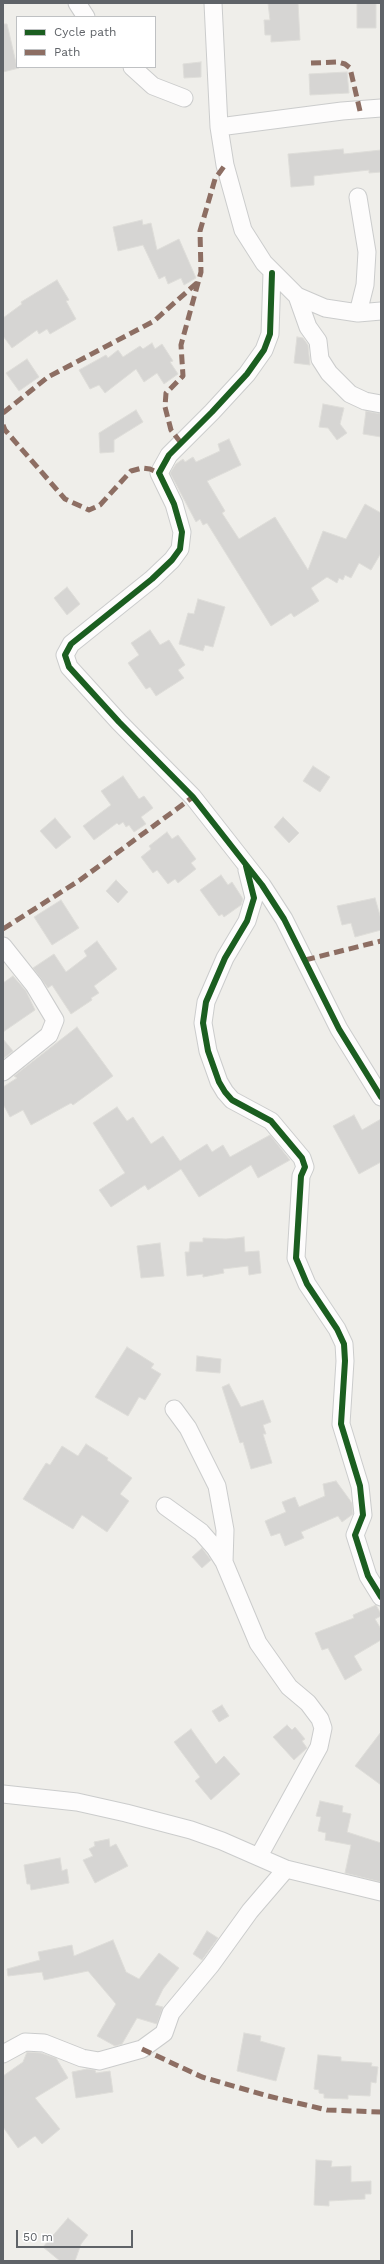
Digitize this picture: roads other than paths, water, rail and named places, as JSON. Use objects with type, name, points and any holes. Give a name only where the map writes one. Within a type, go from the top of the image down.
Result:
[{"type":"street","points":[[77,3],[85,16]]},
{"type":"street","points":[[213,3],[219,127],[226,166],[243,230],[272,273],[297,296],[325,308],[358,313],[381,311]]},
{"type":"street","points":[[133,68],[153,86],[184,98]]},
{"type":"street","points":[[219,127],[342,111],[381,108]]},
{"type":"street","points":[[358,198],[367,252],[365,285],[358,313]]},
{"type":"street","points":[[272,273],[270,334],[264,350],[247,374],[168,456],[159,473],[174,504],[182,532],[180,548],[172,560],[152,579],[71,644],[66,655],[69,666],[120,722],[193,797],[244,860],[284,919],[329,1010],[381,1097]]},
{"type":"street","points":[[297,296],[308,327],[318,341],[320,359],[329,373],[350,394],[365,401],[381,404]]},
{"type":"street","points":[[244,860],[254,898],[248,921],[225,958],[206,1002],[203,1023],[208,1051],[219,1082],[225,1092],[232,1100],[271,1120],[302,1158],[305,1167],[301,1176],[296,1258],[307,1284],[344,1344],[345,1361],[341,1424],[360,1486],[362,1515],[355,1535],[368,1576],[381,1596]]},
{"type":"street","points":[[3,946],[34,985],[55,1020],[49,1034],[3,1072]]},
{"type":"street","points":[[174,1409],[188,1428],[217,1486],[225,1530],[224,1562]]},
{"type":"street","points":[[165,1506],[201,1532],[224,1562],[258,1643],[289,1687],[308,1703],[320,1719],[323,1728],[319,1747],[258,1856]]},
{"type":"street","points":[[3,1794],[77,1802],[126,1813],[191,1830],[258,1856],[286,1869],[381,1892]]},
{"type":"street","points":[[3,2054],[25,2042],[44,2043],[82,2058],[99,2061],[142,2049],[164,2033],[171,2013],[210,1965],[254,1906],[286,1869]]}]
